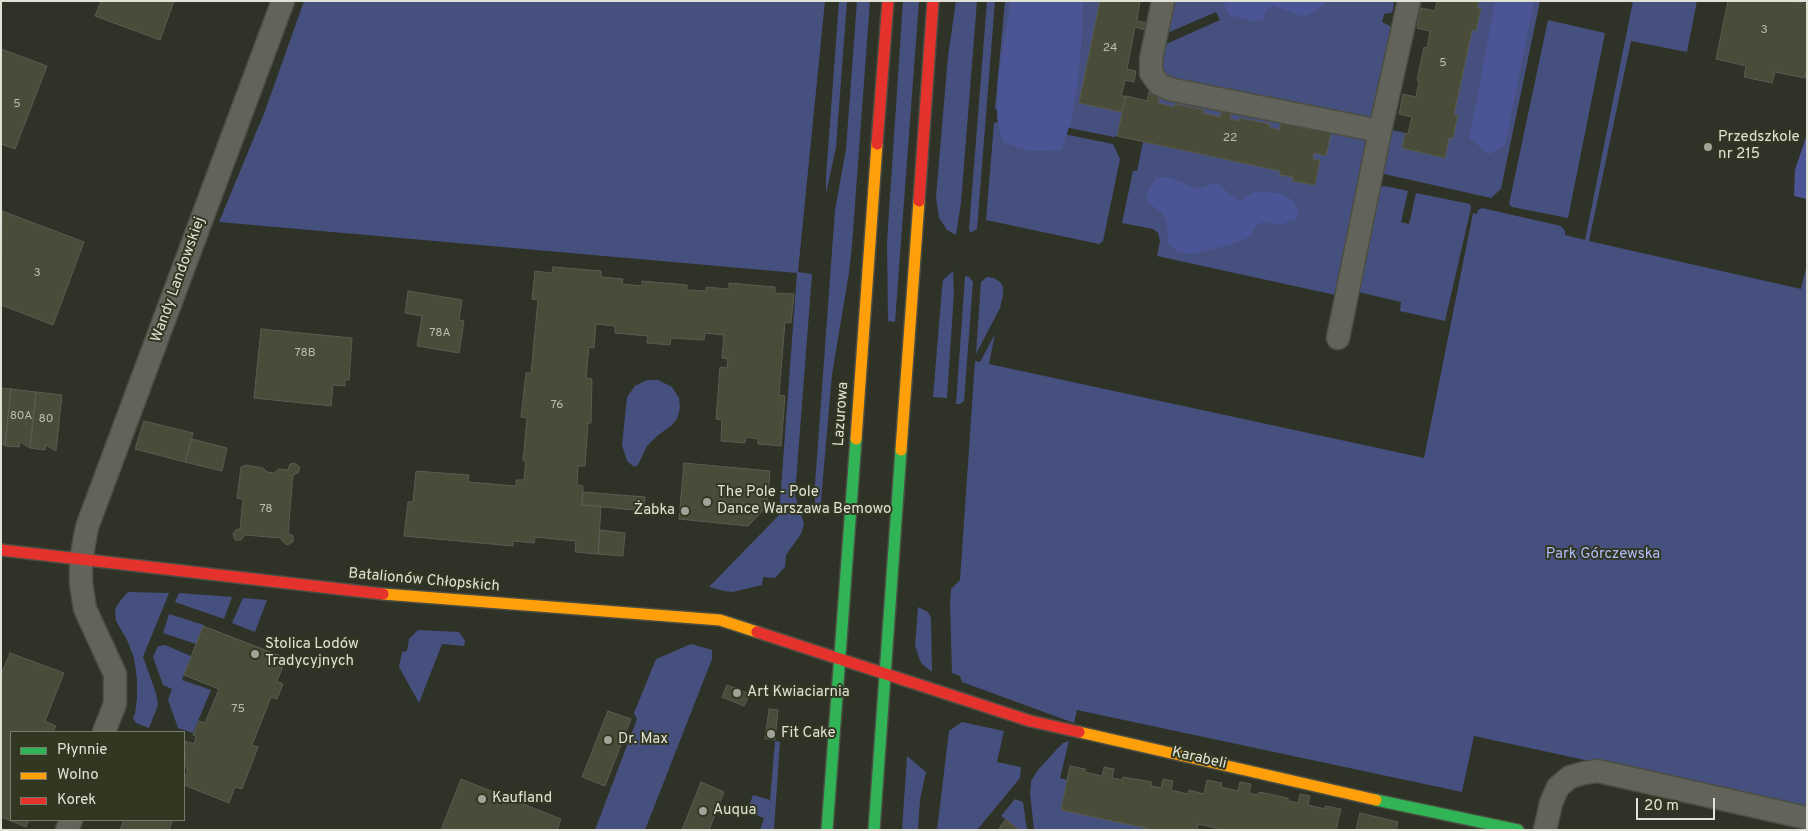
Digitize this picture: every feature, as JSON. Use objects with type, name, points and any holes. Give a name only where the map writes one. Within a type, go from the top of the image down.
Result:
[{"type":"main road","name":"Lazurowa","points":[[827,830],[888,1]]},
{"type":"main road","points":[[874,830],[933,1]]},
{"type":"main road","name":"Batalionów Chłopskich","points":[[1,550],[370,592],[720,620],[885,673]]},
{"type":"main road","name":"Karabeli","points":[[885,673],[1030,722],[1466,825],[1518,830]]},
{"type":"street","name":"Wandy Landowskiej","points":[[104,731],[115,704],[114,674],[85,609],[81,583],[81,560],[86,527],[283,1]]},
{"type":"street","points":[[1163,1],[1151,59],[1151,73],[1159,84],[1169,88],[1380,131]]},
{"type":"street","points":[[1338,338],[1380,131],[1409,1]]},
{"type":"street","points":[[1545,830],[1551,803],[1558,787],[1570,777],[1598,772],[1807,818]]},
{"type":"green space","points":[[304,1],[825,1],[798,272],[812,274],[795,495],[804,524],[801,534],[786,555],[785,567],[775,578],[763,577],[762,585],[733,592],[709,587],[779,515],[797,273],[219,222],[265,111]]},
{"type":"green space","points":[[839,1],[847,1],[836,147],[826,194],[826,177]]},
{"type":"green space","points":[[857,1],[870,1],[852,245],[832,374],[820,513],[817,512],[815,503],[815,484],[835,210],[846,149]]},
{"type":"green space","points":[[903,1],[919,1],[895,322],[888,321],[887,242]]},
{"type":"green space","points":[[956,1],[977,1],[961,203],[956,235],[947,230],[939,218],[936,197],[948,56]]},
{"type":"green space","points":[[987,1],[995,1],[977,229],[970,232],[969,229]]},
{"type":"green space","points":[[1005,1],[1100,1],[1079,103],[1122,112],[1117,136],[1114,137],[1001,114],[995,109]]},
{"type":"green space","points":[[1166,1],[1394,1],[1393,10],[1391,13],[1384,14],[1382,22],[1390,26],[1392,35],[1376,114],[1365,122],[1168,80],[1155,58],[1157,48],[1220,20],[1216,12],[1158,37]]},
{"type":"green space","points":[[1479,1],[1540,1],[1501,189],[1491,198],[1384,174],[1380,168],[1388,129],[1405,133],[1402,148],[1445,158],[1449,138],[1457,115],[1454,115],[1472,30],[1476,30],[1481,9],[1477,8]]},
{"type":"green space","name":"Park Górczewska","points":[[1633,1],[1697,1],[1687,52],[1631,41],[1589,241],[1801,289],[1807,264],[1807,808],[1474,736],[1462,792],[1077,710],[1074,723],[962,682],[960,676],[952,673],[951,589],[960,580],[975,361],[980,362],[995,334],[989,364],[1424,458],[1473,213],[1477,214],[1478,210],[1482,208],[1561,226],[1565,231],[1565,235],[1585,240]]},
{"type":"green space","points":[[1548,20],[1605,33],[1568,218],[1512,207],[1509,204]]},
{"type":"green space","points":[[1160,94],[1223,104],[1220,117],[1203,113],[1203,110],[1175,104],[1174,107],[1158,103]]},
{"type":"green space","points":[[1233,106],[1365,138],[1367,143],[1340,296],[1157,256],[1160,241],[1158,233],[1153,229],[1122,223],[1133,171],[1137,171],[1143,142],[1280,171],[1280,175],[1293,177],[1293,181],[1315,185],[1320,161],[1313,159],[1314,153],[1326,156],[1281,123],[1279,130],[1269,127],[1270,124],[1241,118],[1239,121],[1230,119]]},
{"type":"green space","points":[[1000,121],[1113,144],[1120,159],[1103,241],[1099,244],[986,220],[994,123]]},
{"type":"green space","points":[[1385,186],[1408,191],[1401,222],[1409,224],[1416,193],[1470,204],[1471,208],[1445,321],[1400,311],[1401,302],[1358,292],[1380,187]]},
{"type":"green space","points":[[953,271],[954,293],[947,398],[933,397],[943,280]]},
{"type":"green space","points":[[965,276],[969,277],[973,282],[964,401],[956,404]]},
{"type":"green space","points":[[987,277],[994,278],[1000,282],[1003,287],[1003,295],[1000,308],[976,354],[981,282]]},
{"type":"green space","points":[[647,380],[658,380],[672,387],[679,398],[680,408],[677,419],[647,446],[638,465],[634,467],[627,461],[622,445],[627,397],[635,386]]},
{"type":"green space","points":[[128,592],[169,593],[143,657],[156,693],[158,705],[149,728],[136,723],[133,718],[137,698],[134,658],[127,640],[116,621],[115,609]]},
{"type":"green space","points":[[179,593],[232,597],[224,619],[175,602]]},
{"type":"green space","points":[[243,598],[267,600],[255,632],[232,623]]},
{"type":"green space","points":[[918,607],[928,612],[931,618],[932,672],[921,663],[915,646]]},
{"type":"green space","points":[[169,614],[204,625],[196,644],[163,633]]},
{"type":"green space","points":[[418,630],[459,632],[465,641],[464,646],[442,644],[419,703],[399,667],[402,652],[407,651],[409,639]]},
{"type":"green space","points":[[691,644],[712,650],[712,659],[645,830],[595,830],[637,719],[634,713],[656,659]]},
{"type":"green space","points":[[165,645],[191,656],[182,680],[211,690],[193,733],[178,728],[168,700],[172,689],[163,685],[153,657],[158,646]]},
{"type":"green space","points":[[962,722],[1004,731],[997,762],[1021,767],[1020,778],[977,830],[937,830],[949,731]]},
{"type":"green space","points":[[775,741],[780,742],[774,830],[760,830],[764,818],[747,812],[753,795],[770,800]]},
{"type":"green space","points":[[1069,741],[1060,778],[1067,780],[1061,808],[1160,830],[1034,830],[1030,793],[1031,781],[1038,770],[1057,749],[1063,743]]},
{"type":"green space","points":[[907,756],[926,772],[920,800],[918,830],[902,830]]},
{"type":"green space","points":[[1015,799],[1023,802],[1027,830],[1019,830],[1001,816]]},
{"type":"shaded area","points":[[1011,1],[1083,1],[1077,86],[1071,122],[1061,150],[1030,151],[1003,142],[997,118],[998,76]]},
{"type":"shaded area","points":[[1223,1],[1324,1],[1323,5],[1315,12],[1304,16],[1272,5],[1265,13],[1264,19],[1255,22],[1229,15]]},
{"type":"shaded area","points":[[1495,1],[1534,1],[1505,145],[1489,154],[1469,138]]},
{"type":"shaded area","points":[[1807,134],[1807,199],[1794,196],[1795,170]]},
{"type":"shaded area","points":[[1169,177],[1198,189],[1212,184],[1219,185],[1236,199],[1241,200],[1255,192],[1280,193],[1294,201],[1298,212],[1297,219],[1279,225],[1263,222],[1254,227],[1252,236],[1233,244],[1193,254],[1179,252],[1168,244],[1167,225],[1162,213],[1149,203],[1146,197],[1156,178]]},
{"type":"building","points":[[101,1],[174,1],[160,40],[95,16]]},
{"type":"building","points":[[1100,1],[1140,1],[1137,21],[1147,23],[1145,30],[1135,27],[1127,69],[1136,71],[1134,82],[1125,80],[1121,96],[1125,96],[1121,112],[1079,103]]},
{"type":"building","points":[[1437,1],[1479,1],[1477,8],[1481,8],[1476,31],[1472,30],[1454,115],[1458,115],[1453,138],[1449,138],[1445,158],[1402,148],[1405,133],[1408,134],[1412,117],[1399,114],[1403,94],[1416,97],[1419,81],[1417,80],[1424,47],[1427,48],[1430,31],[1417,28],[1421,8],[1435,11]]},
{"type":"building","points":[[1728,1],[1794,1],[1807,4],[1807,69],[1805,78],[1775,72],[1772,83],[1744,77],[1746,66],[1716,59]]},
{"type":"building","points":[[1,49],[47,66],[15,149],[1,144]]},
{"type":"building","points":[[1149,92],[1160,94],[1158,103],[1174,107],[1175,104],[1204,110],[1203,113],[1220,117],[1222,108],[1232,110],[1230,119],[1239,121],[1240,118],[1270,124],[1269,127],[1279,130],[1281,122],[1331,133],[1326,156],[1314,153],[1313,159],[1320,160],[1315,185],[1292,181],[1293,177],[1280,175],[1280,171],[1117,136],[1126,96],[1147,101]]},
{"type":"building","points":[[2,211],[84,242],[53,325],[1,305]]},
{"type":"building","points":[[553,267],[601,271],[601,277],[623,279],[622,284],[642,286],[642,281],[687,285],[687,290],[706,291],[706,287],[729,289],[729,283],[775,287],[775,293],[794,294],[791,323],[785,322],[779,395],[785,396],[781,446],[758,444],[758,439],[746,437],[745,443],[721,441],[722,420],[716,419],[720,367],[727,368],[728,359],[722,358],[724,335],[705,333],[704,340],[671,338],[670,345],[647,343],[648,336],[615,333],[615,326],[596,324],[594,348],[589,347],[586,378],[592,379],[591,423],[588,423],[585,466],[578,466],[577,485],[583,486],[582,505],[601,506],[598,554],[575,552],[576,541],[535,537],[534,543],[513,541],[513,546],[404,536],[408,502],[413,502],[416,471],[469,475],[468,482],[516,486],[516,480],[524,480],[526,461],[523,461],[527,418],[521,417],[526,373],[531,373],[538,300],[532,299],[535,271],[552,273]]},
{"type":"building","points":[[408,291],[462,300],[459,320],[464,321],[459,353],[417,346],[422,316],[405,313]]},
{"type":"building","points":[[261,329],[352,338],[349,380],[345,380],[345,386],[333,385],[331,406],[254,398]]},
{"type":"building","points":[[1,388],[11,389],[5,446],[1,443]]},
{"type":"building","points":[[11,389],[36,392],[30,448],[20,442],[19,447],[5,446]]},
{"type":"building","points":[[36,392],[62,395],[56,451],[46,445],[45,450],[30,448]]},
{"type":"building","points":[[144,421],[193,433],[185,462],[135,449]]},
{"type":"building","points":[[192,439],[227,448],[222,471],[185,462]]},
{"type":"building","points":[[294,463],[300,467],[298,473],[293,475],[288,533],[293,536],[293,542],[287,545],[281,538],[245,535],[241,540],[235,540],[233,534],[236,530],[240,529],[243,499],[237,498],[241,467],[246,465],[263,468],[267,472],[274,473],[279,469],[288,470],[290,464]]},
{"type":"building","points":[[684,463],[770,471],[767,506],[748,526],[679,519]]},
{"type":"building","points":[[583,492],[645,497],[644,511],[582,505]]},
{"type":"building","points":[[600,530],[625,533],[623,556],[598,554]]},
{"type":"building","points":[[203,626],[286,658],[277,681],[283,684],[277,699],[271,697],[252,745],[258,747],[242,789],[235,787],[229,803],[185,785],[185,776],[188,769],[185,768],[185,741],[194,744],[196,736],[193,735],[199,721],[205,723],[219,689],[184,675]]},
{"type":"building","points":[[10,653],[64,673],[45,721],[56,726],[54,731],[10,731],[10,821],[1,817],[1,675]]},
{"type":"building","points":[[727,685],[750,694],[744,706],[722,697]]},
{"type":"building","points":[[769,709],[778,710],[775,740],[765,739]]},
{"type":"building","points":[[608,711],[631,719],[605,786],[582,777]]},
{"type":"building","points":[[1070,766],[1085,769],[1085,772],[1102,776],[1104,767],[1114,769],[1112,778],[1122,780],[1123,777],[1152,782],[1151,786],[1161,788],[1163,779],[1173,781],[1171,790],[1188,794],[1189,790],[1204,794],[1207,780],[1222,783],[1221,787],[1238,791],[1240,782],[1251,784],[1249,793],[1258,795],[1259,792],[1288,798],[1288,801],[1298,803],[1300,794],[1310,796],[1308,805],[1325,809],[1325,806],[1341,809],[1336,830],[1225,830],[1198,824],[1197,830],[1154,830],[1061,810]]},
{"type":"building","name":"Kaufland","points":[[461,779],[561,819],[557,830],[441,830]]},
{"type":"building","name":"Auqua","points":[[701,782],[724,792],[709,830],[682,830]]},
{"type":"building","points":[[1360,813],[1398,822],[1396,830],[1356,830]]},
{"type":"building","points":[[1006,819],[1019,830],[998,830]]},
{"type":"building","points":[[11,821],[29,821],[26,827]]},
{"type":"building","points":[[124,821],[173,821],[169,830],[120,830]]},
{"type":"traffic: fast","points":[[827,830],[856,439]]},
{"type":"traffic: fast","points":[[874,830],[901,450]]},
{"type":"traffic: fast","points":[[1376,800],[1518,830]]},
{"type":"traffic: slow","points":[[856,439],[877,144]]},
{"type":"traffic: slow","points":[[901,450],[919,201]]},
{"type":"traffic: slow","points":[[383,594],[720,620],[757,632]]},
{"type":"traffic: slow","points":[[1079,732],[1376,800]]},
{"type":"traffic: jam","points":[[877,144],[888,1]]},
{"type":"traffic: jam","points":[[919,201],[933,1]]},
{"type":"traffic: jam","points":[[1,550],[383,594]]},
{"type":"traffic: jam","points":[[757,632],[1030,721],[1079,732]]},
{"type":"place","name":"Przedszkole nr 215","points":[[1708,147]]},
{"type":"place","name":"The Pole - Pole Dance Warszawa Bemowo","points":[[707,502]]},
{"type":"place","name":"Żabka","points":[[685,511]]},
{"type":"place","name":"Stolica Lodów Tradycyjnych","points":[[255,654]]},
{"type":"place","name":"Art Kwiaciarnia","points":[[737,693]]},
{"type":"place","name":"Fit Cake","points":[[771,734]]},
{"type":"place","name":"Dr. Max","points":[[608,740]]},
{"type":"place","name":"Kaufland","points":[[482,799]]},
{"type":"place","name":"Auqua","points":[[703,811]]}]
